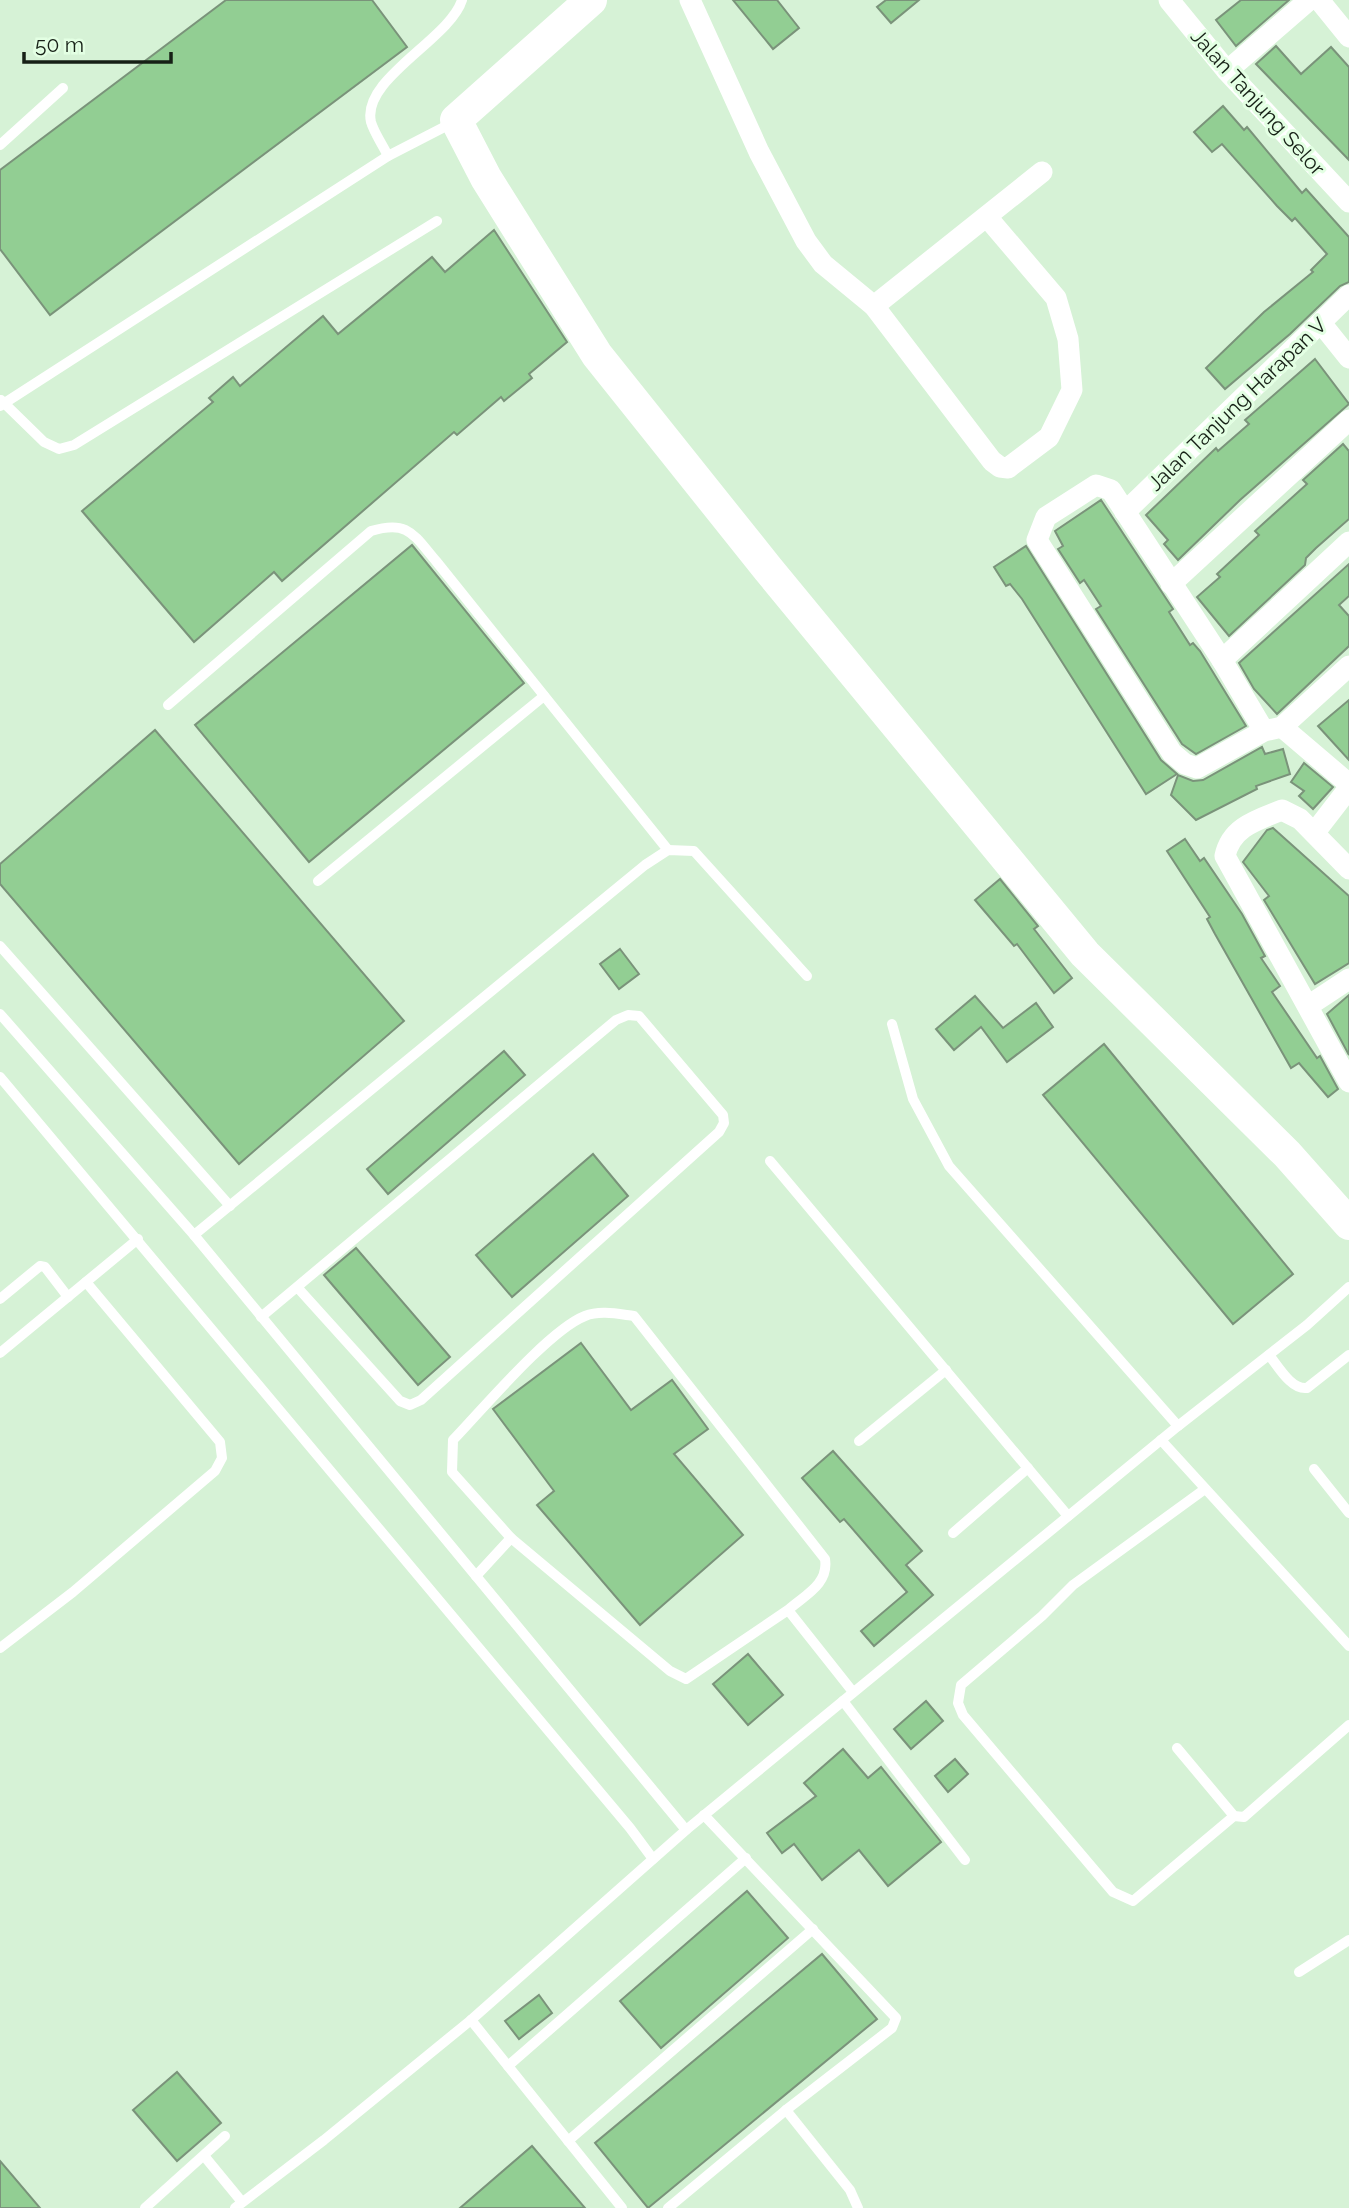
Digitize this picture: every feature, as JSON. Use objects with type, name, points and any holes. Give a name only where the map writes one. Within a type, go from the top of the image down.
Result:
[{"type":"main road","points":[[591,0],[456,120],[486,178],[597,355],[768,569],[1085,954],[1287,1154],[1349,1224]]},
{"type":"street","points":[[690,0],[758,152],[806,241],[823,264],[874,306],[1000,467],[1008,468],[1049,437],[1072,390],[1068,339],[1056,298],[987,217]]},
{"type":"street","name":"Jalan Tanjung Selor","points":[[1169,0],[1227,71],[1349,202]]},
{"type":"street","points":[[1227,71],[1309,0]]},
{"type":"street","points":[[1319,0],[1349,37]]},
{"type":"street","points":[[874,306],[1042,172]]},
{"type":"street","name":"Jalan Tanjung Harapan V","points":[[1125,512],[1349,295]]},
{"type":"street","points":[[1321,323],[1349,358]]},
{"type":"street","points":[[1171,584],[1349,419]]},
{"type":"street","points":[[1315,832],[1349,786],[1273,729],[1222,660],[1107,486],[1096,485],[1046,517],[1037,540],[1178,759],[1197,768],[1273,729],[1349,666]]},
{"type":"street","points":[[1222,660],[1349,542]]},
{"type":"street","points":[[1349,869],[1315,832],[1300,819],[1282,810],[1245,825],[1231,840],[1225,856],[1349,1081]]},
{"type":"street","points":[[1308,1006],[1349,979]]},
{"type":"lane","points":[[388,156],[371,121],[372,105],[380,88],[453,17],[462,0]]},
{"type":"lane","points":[[0,145],[63,88]]},
{"type":"lane","points":[[438,221],[74,445],[59,449],[44,442],[1,402],[388,156],[456,120]]},
{"type":"lane","points":[[168,705],[371,531],[392,525],[409,530],[668,850]]},
{"type":"lane","points":[[318,881],[544,696]]},
{"type":"lane","points":[[194,1235],[668,850],[694,851],[807,976]]},
{"type":"lane","points":[[0,946],[230,1206]]},
{"type":"lane","points":[[0,1014],[194,1235],[686,1830]]},
{"type":"lane","points":[[261,1317],[616,1020],[628,1015],[639,1016],[723,1115],[724,1124],[719,1132],[421,1400],[410,1405],[400,1401],[297,1287]]},
{"type":"lane","points":[[892,1024],[913,1099],[949,1166],[1178,1426]]},
{"type":"lane","points":[[0,1077],[612,1806],[653,1859]]},
{"type":"lane","points":[[770,1161],[1068,1516]]},
{"type":"lane","points":[[0,1353],[138,1239]]},
{"type":"lane","points":[[0,1299],[40,1266],[45,1266],[68,1297]]},
{"type":"lane","points":[[0,1648],[73,1592],[205,1480],[215,1471],[222,1458],[220,1443],[86,1282]]},
{"type":"lane","points":[[205,2157],[238,2205],[324,2140],[471,2020],[704,1815],[1349,1287]]},
{"type":"lane","points":[[608,1312],[634,1316],[825,1559],[824,1580],[788,1610],[686,1679],[670,1671],[512,1538],[452,1472],[453,1440],[542,1347],[584,1317],[608,1312]]},
{"type":"lane","points":[[1269,1355],[1293,1385],[1301,1389],[1307,1388],[1349,1355]]},
{"type":"lane","points":[[859,1441],[946,1370]]},
{"type":"lane","points":[[1161,1440],[1349,1646]]},
{"type":"lane","points":[[953,1533],[1028,1468]]},
{"type":"lane","points":[[1314,1469],[1349,1513]]},
{"type":"lane","points":[[1205,1489],[1073,1585],[1042,1616],[961,1685],[958,1703],[963,1715],[1113,1892],[1122,1897],[1133,1901],[1234,1816]]},
{"type":"lane","points":[[476,1576],[512,1538]]},
{"type":"lane","points":[[788,1610],[853,1692]]},
{"type":"lane","points":[[843,1701],[965,1860]]},
{"type":"lane","points":[[1177,1748],[1234,1816],[1244,1817],[1349,1725]]},
{"type":"lane","points":[[668,2208],[786,2110],[892,2028],[895,2018],[704,1815]]},
{"type":"lane","points":[[508,2066],[746,1858]]},
{"type":"lane","points":[[568,2141],[813,1929]]},
{"type":"lane","points":[[1298,1972],[1349,1940]]},
{"type":"lane","points":[[471,2020],[622,2208]]},
{"type":"lane","points":[[786,2110],[850,2190],[858,2208]]},
{"type":"lane","points":[[145,2208],[205,2157],[225,2136]]},
{"type":"building","points":[[226,0],[372,0],[407,47],[50,315],[0,249],[0,170]]},
{"type":"building","points":[[733,0],[777,0],[799,28],[773,49]]},
{"type":"building","points":[[886,0],[919,0],[891,23],[877,7]]},
{"type":"building","points":[[1241,0],[1289,0],[1236,46],[1216,20]]},
{"type":"building","points":[[1276,46],[1301,74],[1331,47],[1349,67],[1349,160],[1256,64]]},
{"type":"building","points":[[1223,106],[1244,130],[1247,127],[1302,193],[1306,189],[1349,237],[1349,282],[1340,286],[1290,334],[1225,389],[1206,368],[1264,312],[1313,272],[1311,270],[1327,254],[1295,218],[1292,221],[1277,206],[1222,144],[1212,152],[1194,132]]},
{"type":"building","points":[[494,230],[567,342],[529,374],[532,378],[504,401],[501,397],[457,435],[454,432],[282,581],[274,572],[194,642],[82,511],[213,402],[209,398],[233,377],[240,386],[323,316],[338,334],[432,257],[445,272]]},
{"type":"building","points":[[1315,359],[1349,404],[1240,500],[1178,560],[1164,544],[1168,540],[1146,515],[1216,448],[1218,451],[1249,424],[1245,420]]},
{"type":"building","points":[[1343,444],[1349,451],[1349,519],[1316,548],[1306,558],[1305,565],[1229,636],[1197,597],[1220,577],[1217,574],[1259,535],[1255,531],[1307,484],[1303,480]]},
{"type":"building","points":[[1101,500],[1173,609],[1169,612],[1190,645],[1193,643],[1200,651],[1246,726],[1196,754],[1182,744],[1096,609],[1101,606],[1084,580],[1080,583],[1058,549],[1063,546],[1055,531]]},
{"type":"building","points":[[412,545],[524,683],[309,862],[195,725]]},
{"type":"building","points":[[1026,546],[1161,760],[1177,774],[1146,794],[1022,599],[1010,584],[1006,586],[994,567]]},
{"type":"building","points":[[1349,564],[1349,596],[1339,605],[1349,616],[1349,646],[1277,714],[1254,689],[1239,663]]},
{"type":"building","points":[[1349,700],[1349,760],[1318,726]]},
{"type":"building","points":[[155,730],[404,1021],[239,1164],[0,884],[0,864]]},
{"type":"building","points":[[1262,747],[1265,754],[1283,749],[1290,774],[1256,786],[1257,789],[1196,820],[1171,795],[1178,775],[1193,781],[1203,780]]},
{"type":"building","points":[[1304,763],[1333,787],[1313,809],[1299,796],[1304,791],[1291,782]]},
{"type":"building","points":[[1273,828],[1349,896],[1349,963],[1315,984],[1264,900],[1269,896],[1243,862],[1267,830]]},
{"type":"building","points":[[1185,839],[1200,861],[1204,858],[1242,914],[1265,956],[1261,958],[1280,986],[1272,992],[1317,1058],[1320,1056],[1338,1089],[1328,1097],[1299,1063],[1291,1068],[1215,934],[1207,919],[1210,917],[1167,851]]},
{"type":"building","points":[[1000,879],[1038,926],[1034,929],[1072,978],[1054,993],[1017,944],[1014,946],[975,900]]},
{"type":"building","points":[[620,949],[639,974],[619,989],[600,964]]},
{"type":"building","points":[[1349,995],[1349,1055],[1327,1014]]},
{"type":"building","points":[[975,996],[1003,1028],[1036,1003],[1053,1027],[1007,1062],[981,1027],[954,1050],[936,1029]]},
{"type":"building","points":[[1104,1044],[1293,1274],[1233,1324],[1043,1095]]},
{"type":"building","points":[[504,1051],[525,1075],[388,1194],[367,1169]]},
{"type":"building","points":[[593,1154],[628,1196],[512,1297],[476,1255]]},
{"type":"building","points":[[356,1248],[450,1357],[418,1385],[324,1275]]},
{"type":"building","points":[[581,1343],[631,1410],[672,1380],[708,1429],[674,1454],[743,1535],[640,1625],[537,1505],[554,1491],[493,1409]]},
{"type":"building","points":[[833,1451],[922,1551],[906,1565],[933,1595],[874,1646],[861,1631],[907,1592],[844,1519],[840,1522],[802,1478]]},
{"type":"building","points":[[748,1654],[783,1695],[748,1725],[713,1684]]},
{"type":"building","points":[[926,1701],[943,1721],[911,1749],[894,1729]]},
{"type":"building","points":[[843,1749],[868,1778],[881,1767],[941,1842],[888,1886],[859,1850],[822,1880],[794,1844],[782,1853],[767,1833],[816,1796],[804,1783]]},
{"type":"building","points":[[955,1759],[968,1774],[948,1792],[935,1776]]},
{"type":"building","points":[[747,1891],[788,1938],[661,2048],[620,2001]]},
{"type":"building","points":[[822,1954],[877,2019],[648,2208],[595,2143]]},
{"type":"building","points":[[539,1995],[552,2013],[519,2039],[505,2021]]},
{"type":"building","points":[[177,2072],[221,2123],[177,2161],[133,2110]]},
{"type":"building","points":[[532,2146],[585,2208],[460,2208]]},
{"type":"building","points":[[0,2161],[40,2208],[0,2208]]}]
